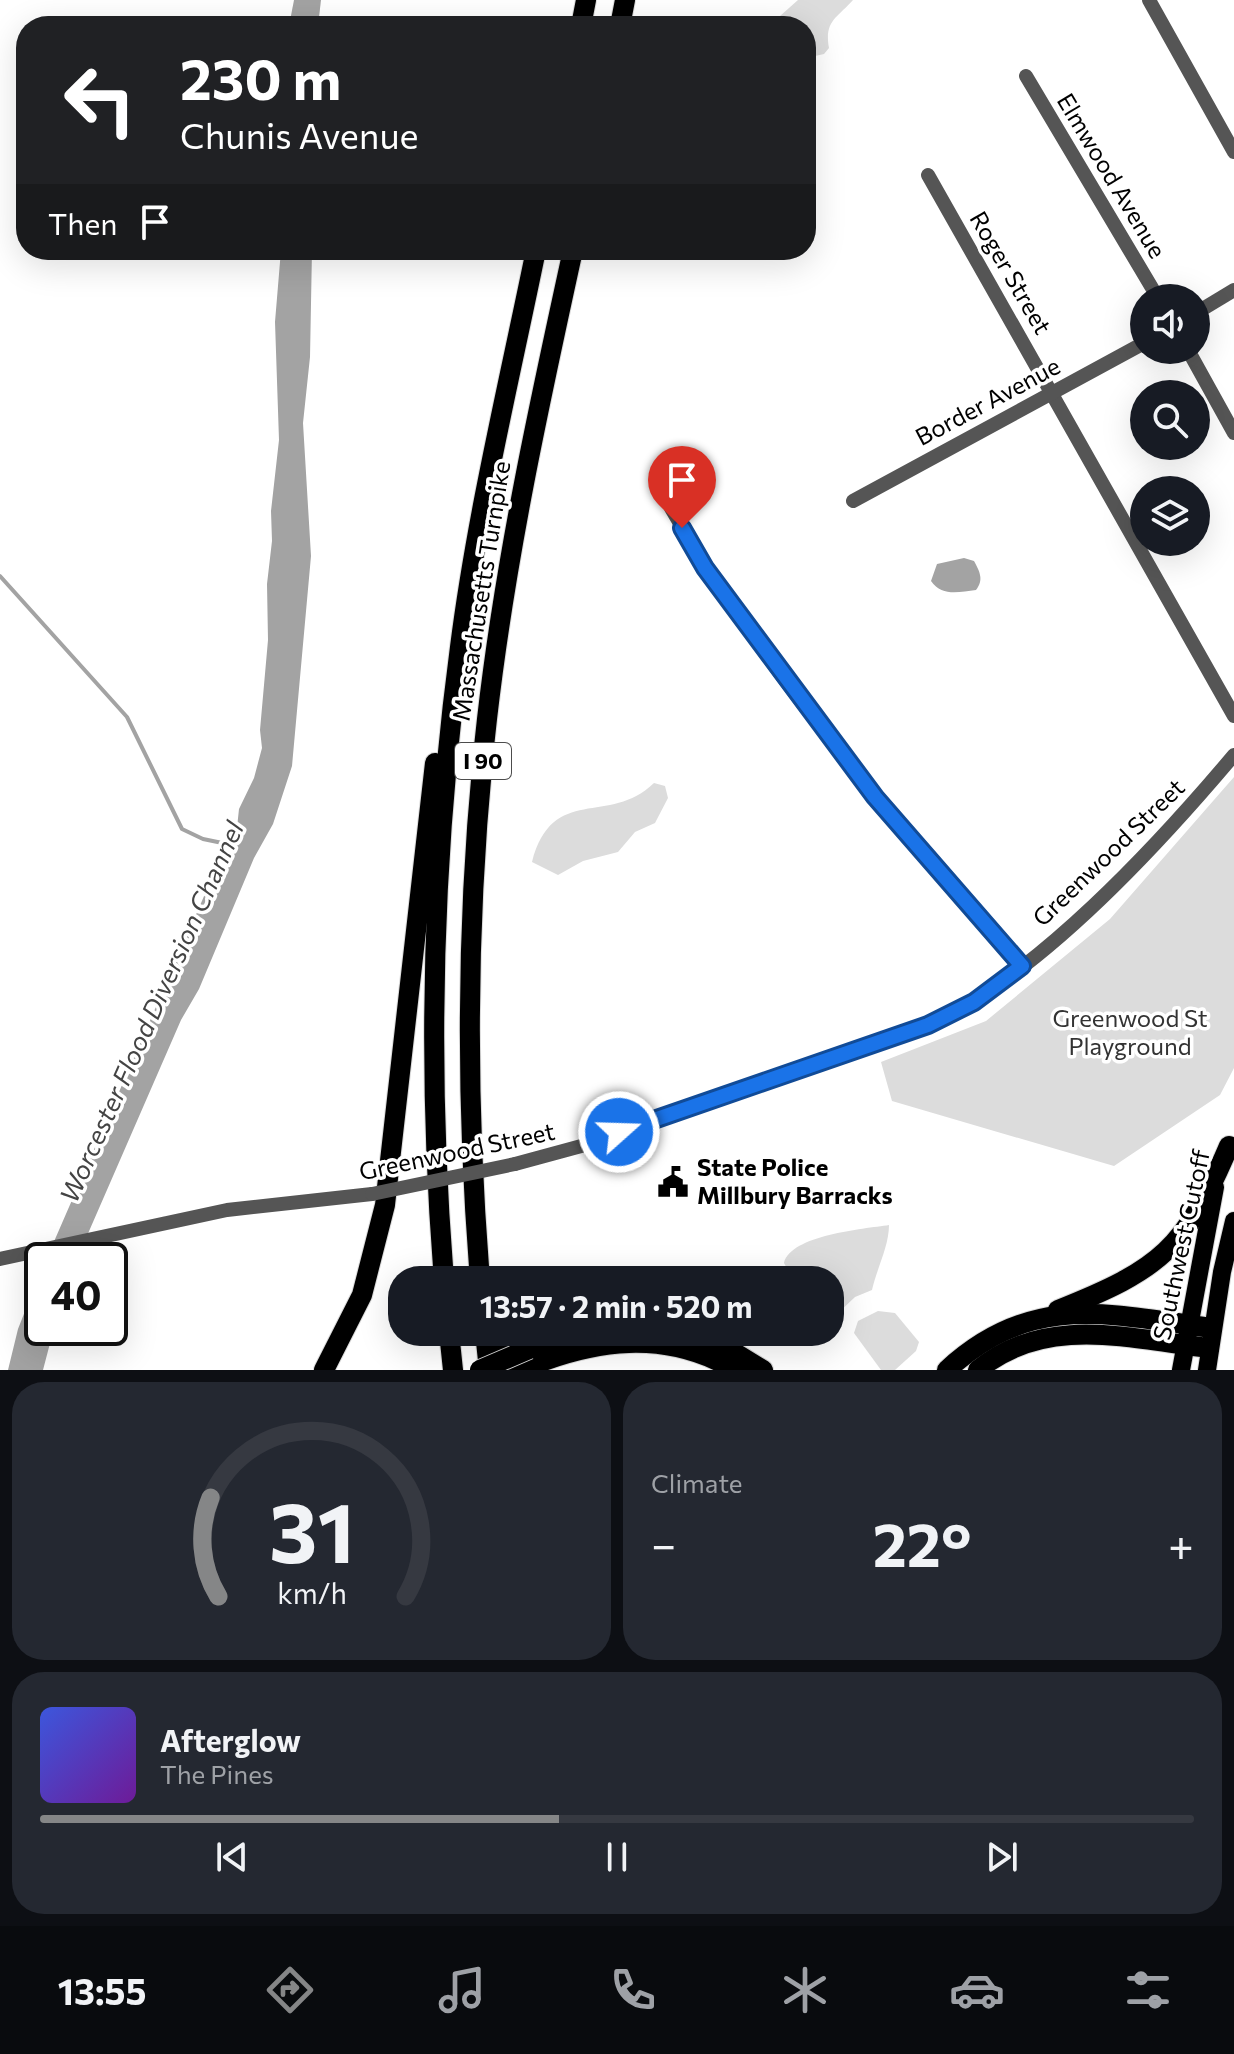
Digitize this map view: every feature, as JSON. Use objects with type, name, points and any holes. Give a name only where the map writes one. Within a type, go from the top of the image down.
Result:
[{"type":"highway","name":"Massachusetts Turnpike","points":[[443,1266],[434,1055],[435,947],[442,818],[460,645],[534,260]]},
{"type":"highway","name":"Massachusetts Turnpike","points":[[479,1266],[472,1184],[471,957],[475,856],[487,719],[517,521],[571,260]]},
{"type":"highway","points":[[324,1370],[362,1295],[385,1205],[405,1053],[428,801],[460,645]]},
{"type":"highway","points":[[947,1370],[972,1348],[1033,1319],[1112,1289],[1150,1267],[1173,1245],[1205,1202],[1231,1138]]},
{"type":"highway","points":[[472,1184],[491,1266]]},
{"type":"highway","points":[[1033,1319],[1061,1313],[1097,1314],[1186,1335]]},
{"type":"highway","points":[[978,1370],[1020,1345],[1053,1336],[1086,1333],[1210,1338]]},
{"type":"highway","points":[[480,1370],[588,1346],[639,1341],[699,1352],[735,1370]]},
{"type":"highway","points":[[450,1346],[453,1370]]},
{"type":"highway","points":[[486,1346],[489,1370]]},
{"type":"highway","points":[[502,1346],[505,1370]]},
{"type":"highway","points":[[527,1362],[556,1346]]},
{"type":"highway","points":[[721,1346],[763,1370]]},
{"type":"main road","name":"Southwest Cutoff","points":[[1181,1370],[1206,1228],[1231,1138]]},
{"type":"main road","name":"Southwest Cutoff","points":[[1207,1370],[1210,1338],[1234,1221]]},
{"type":"street","points":[[1149,0],[1234,152]]},
{"type":"street","name":"Elmwood Avenue","points":[[1026,76],[1150,284]]},
{"type":"street","name":"Roger Street","points":[[928,175],[1234,716]]},
{"type":"street","points":[[1210,305],[1234,290]]},
{"type":"street","name":"Border Avenue","points":[[853,501],[908,468],[1130,351]]},
{"type":"street","points":[[1196,364],[1234,433]]},
{"type":"street","points":[[671,508],[705,568],[875,797],[1022,966]]},
{"type":"street","name":"Greenwood Street","points":[[0,1259],[227,1210],[372,1194],[515,1164],[575,1148],[928,1025],[974,1002],[1022,966],[1178,822],[1234,755]]},
{"type":"green space","points":[[798,0],[853,0],[830,26],[829,48],[824,54],[816,56],[816,16],[780,16]]},
{"type":"green space","name":"Greenwood St Playground","points":[[1234,777],[1234,1068],[1220,1095],[1114,1166],[892,1101],[881,1062],[986,1021],[1110,919]]},
{"type":"green space","points":[[654,783],[665,786],[668,798],[655,823],[635,832],[618,852],[583,861],[558,875],[532,862],[541,838],[554,823],[568,814],[637,796]]},
{"type":"green space","points":[[889,1225],[872,1290],[855,1297],[844,1307],[844,1266],[786,1266],[784,1263],[789,1253],[800,1246],[846,1231]]},
{"type":"green space","points":[[878,1311],[895,1313],[919,1342],[916,1351],[895,1370],[881,1370],[854,1333],[858,1321]]},
{"type":"shaded area","points":[[294,0],[321,0],[319,16],[291,16]]},
{"type":"shaded area","points":[[280,260],[312,260],[310,357],[303,423],[311,556],[292,766],[273,824],[254,858],[199,989],[181,1020],[84,1242],[54,1242],[208,887],[235,846],[239,809],[254,778],[262,748],[260,730],[268,640],[271,511],[279,440],[275,322]]},
{"type":"shaded area","points":[[964,558],[974,561],[979,572],[980,583],[976,590],[946,591],[935,586],[931,581],[937,564]]},
{"type":"shaded area","points":[[24,1314],[24,1346],[49,1346],[43,1370],[8,1370]]},
{"type":"waterway","name":"Worcester Flood Diversion Channel","points":[[0,576],[127,717],[182,829],[203,839],[237,846]]},
{"type":"place","name":"State Police Millbury Barracks","points":[[673,1182]]},
{"type":"route","points":[[619,1132],[928,1025],[974,1002],[1022,966],[875,797],[705,568],[682,528]]}]
